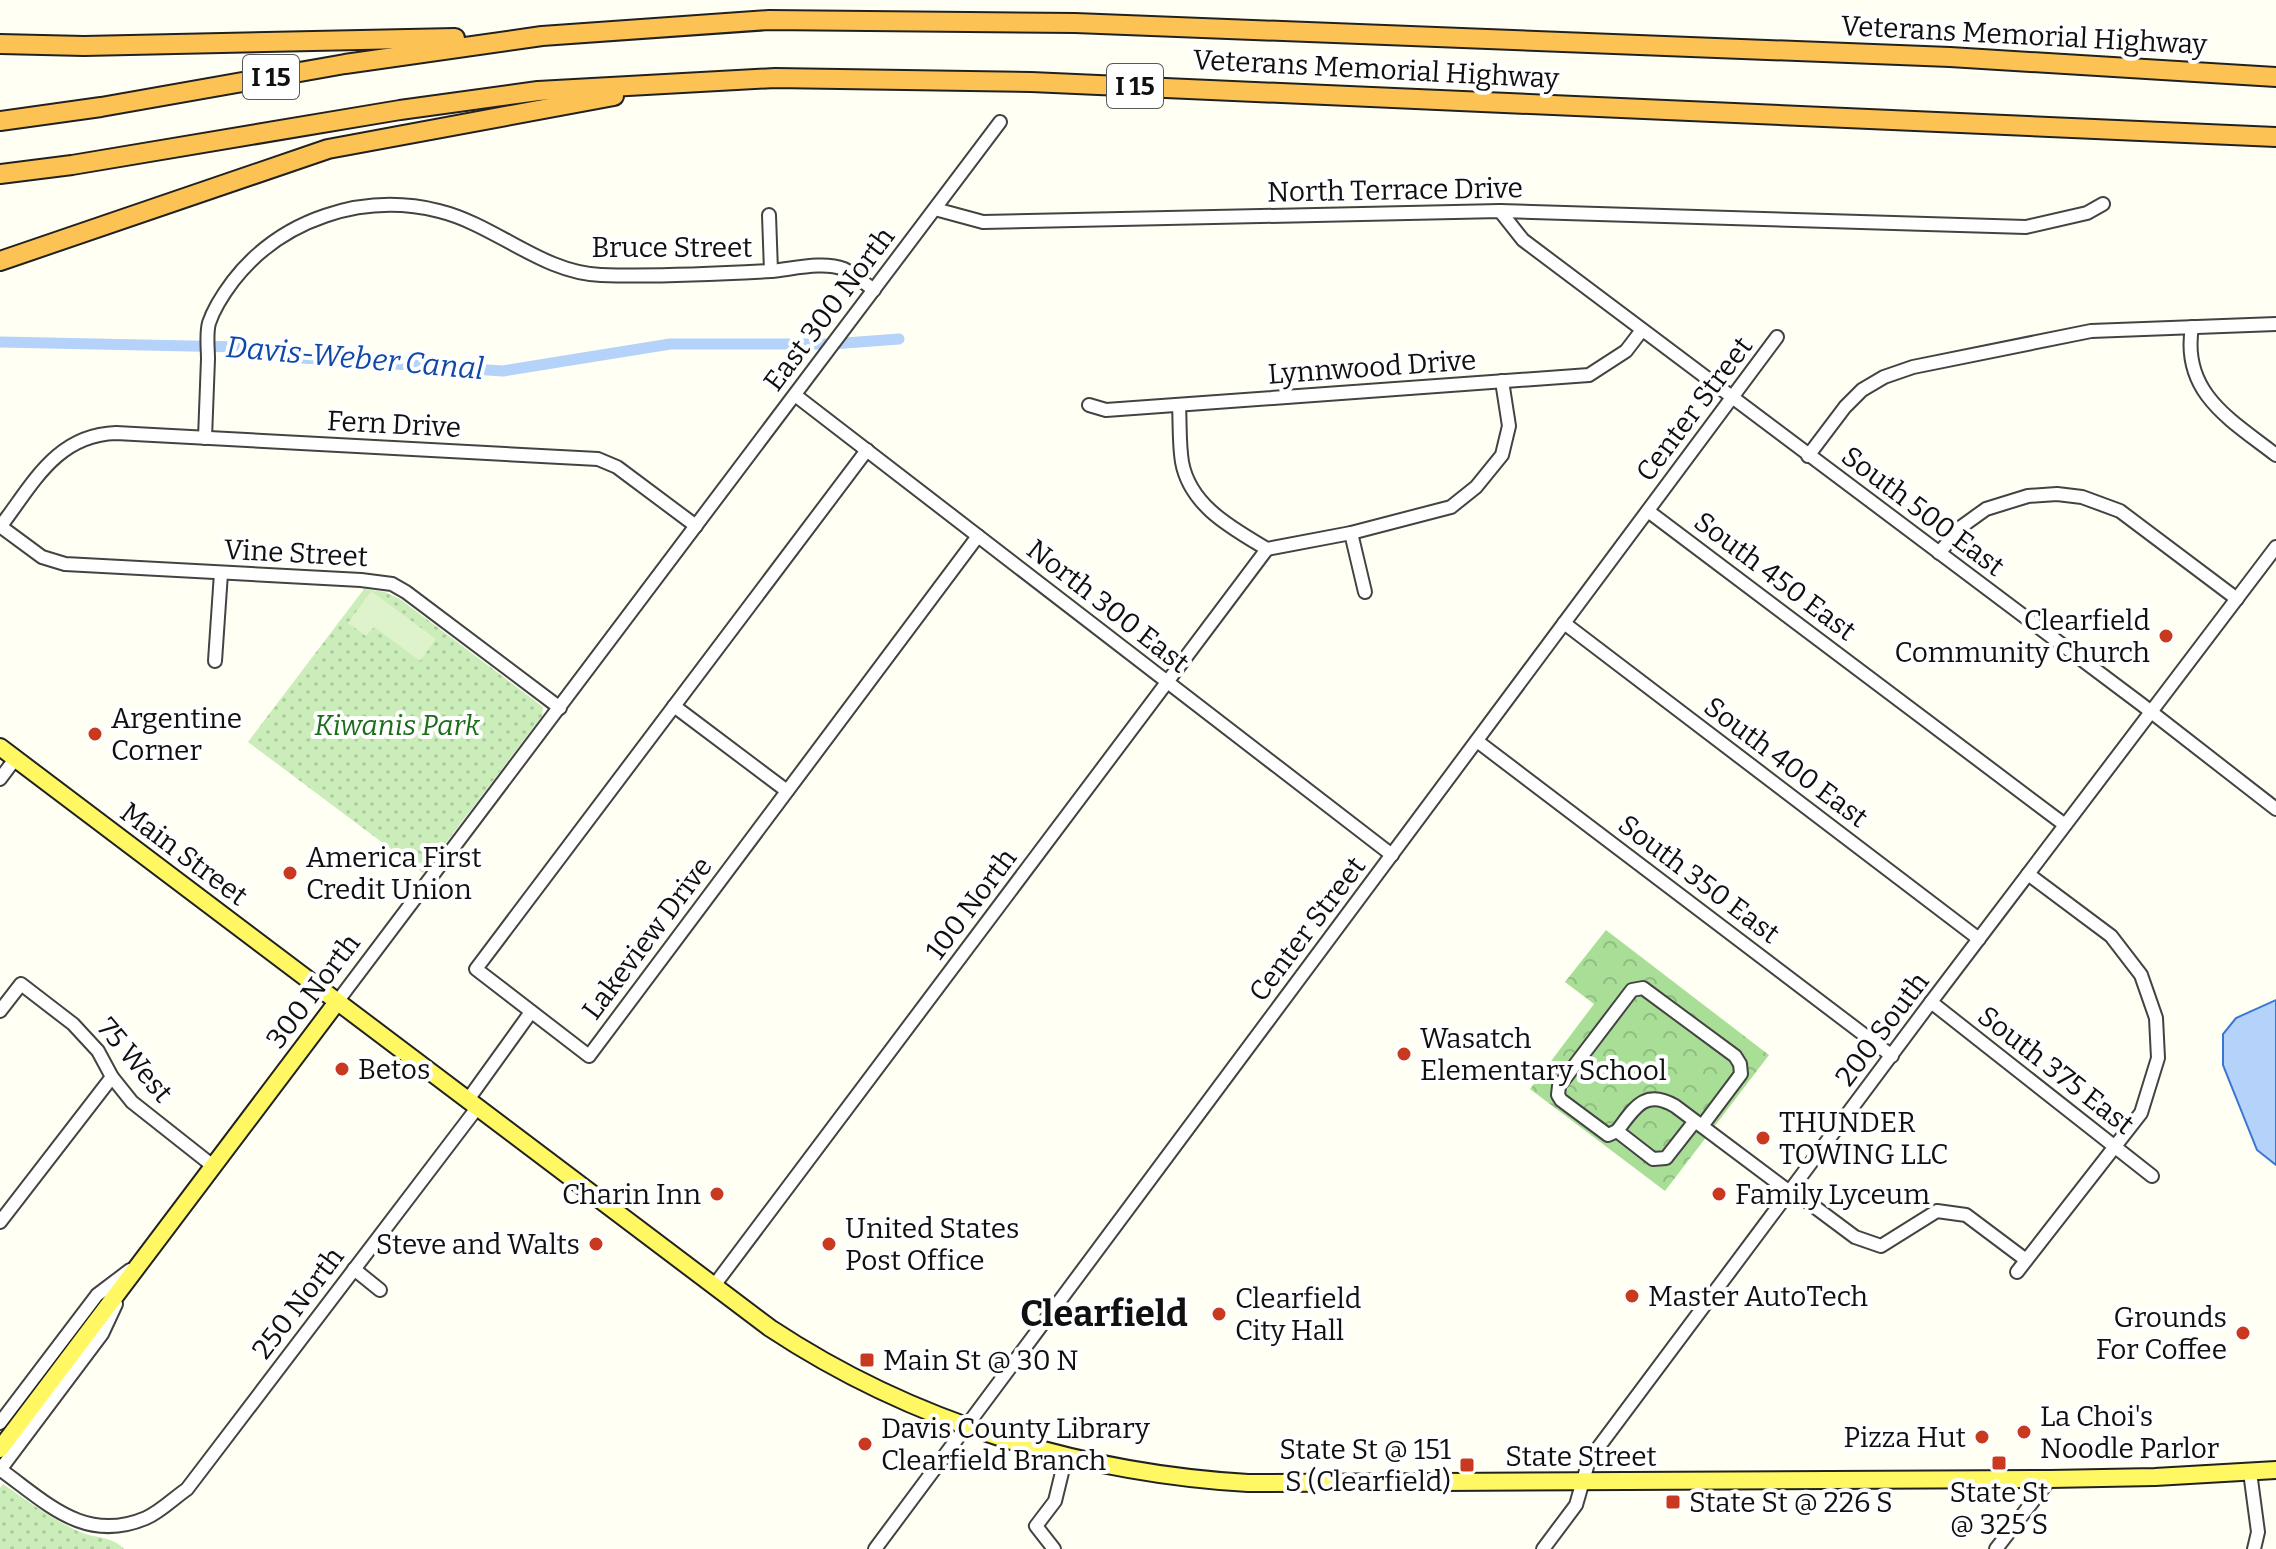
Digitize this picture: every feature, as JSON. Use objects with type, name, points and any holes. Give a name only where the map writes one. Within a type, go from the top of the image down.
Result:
[{"type":"highway","name":"Veterans Memorial Highway","points":[[0,121],[101,107],[345,64],[542,36],[619,28],[769,20],[1075,23],[1950,57],[2276,77]]},
{"type":"highway","points":[[0,44],[116,45],[542,36]]},
{"type":"highway","name":"Veterans Memorial Highway","points":[[0,174],[522,93],[775,78],[1031,82],[2276,137]]},
{"type":"highway","points":[[0,261],[328,149],[691,82]]},
{"type":"main road","name":"Main Street","points":[[0,747],[713,1287]]},
{"type":"main road","name":"300 North","points":[[0,1449],[337,1002]]},
{"type":"main road","name":"State Street","points":[[713,1287],[806,1351],[899,1399],[967,1427],[1066,1456],[1159,1475],[1248,1483],[1583,1482],[2050,1479],[2276,1470]]},
{"type":"street","name":"East 300 North","points":[[696,526],[1000,122]]},
{"type":"street","name":"Bruce Street","points":[[205,438],[209,324],[223,294],[244,266],[272,243],[297,226],[332,212],[396,204],[439,211],[481,225],[555,266],[571,271],[600,275],[771,271],[819,266],[843,269],[874,290]]},
{"type":"street","name":"North Terrace Drive","points":[[935,209],[983,222],[1500,211],[2026,227],[2087,213],[2103,204]]},
{"type":"street","name":"South 500 East","points":[[1500,211],[1523,240],[2276,808]]},
{"type":"street","points":[[769,215],[771,271]]},
{"type":"street","points":[[1808,456],[1862,390],[1884,377],[1913,367],[2091,331],[2276,324]]},
{"type":"street","points":[[2192,327],[2193,369],[2203,393],[2276,455]]},
{"type":"street","name":"Lynnwood Drive","points":[[1089,405],[1106,410],[1589,375],[1626,351],[1642,330]]},
{"type":"street","name":"Center Street","points":[[875,1549],[1777,337]]},
{"type":"street","points":[[1179,405],[1182,464],[1194,495],[1225,524],[1267,549],[1351,533],[1451,507],[1476,487],[1502,455],[1509,426],[1502,381]]},
{"type":"street","name":"North 300 East","points":[[795,395],[1392,855]]},
{"type":"street","name":"Fern Drive","points":[[0,526],[49,464],[69,445],[110,433],[598,459],[617,467],[696,526]]},
{"type":"street","name":"Lakeview Drive","points":[[867,450],[476,969],[531,1012],[589,1056],[978,536]]},
{"type":"street","points":[[1939,553],[1961,527],[1986,509],[2028,496],[2057,494],[2082,497],[2120,511],[2237,599]]},
{"type":"street","name":"South 450 East","points":[[1648,511],[2065,825]]},
{"type":"street","name":"Vine Street","points":[[0,526],[42,557],[59,563],[392,584],[560,708]]},
{"type":"street","name":"300 North","points":[[337,1002],[696,526]]},
{"type":"street","points":[[1351,533],[1365,592]]},
{"type":"street","name":"200 South","points":[[1543,1549],[1576,1505],[1589,1460],[2276,547]]},
{"type":"street","name":"100 North","points":[[713,1287],[1267,549]]},
{"type":"street","points":[[215,661],[221,573]]},
{"type":"street","name":"South 400 East","points":[[1564,623],[1979,939]]},
{"type":"street","points":[[674,706],[787,791]]},
{"type":"street","name":"South 350 East","points":[[1477,741],[1892,1056]]},
{"type":"street","points":[[0,779],[15,759]]},
{"type":"street","points":[[2017,1272],[2141,1113],[2158,1058],[2156,1018],[2141,975],[2111,936],[2028,874]]},
{"type":"street","name":"75 West","points":[[0,1011],[21,984],[73,1024],[98,1051],[112,1077],[142,1112],[213,1166]]},
{"type":"street","points":[[1617,1131],[1653,1159],[1666,1158],[1698,1123],[1741,1074],[1735,1056],[1638,987],[1632,990],[1559,1086],[1561,1100],[1608,1135],[1617,1131],[1638,1104],[1648,1099],[1667,1101],[1698,1123],[1791,1192],[1855,1237],[1881,1246],[1937,1211],[1966,1215],[2026,1260]]},
{"type":"street","name":"South 375 East","points":[[1931,1002],[2152,1176]]},
{"type":"street","points":[[472,1104],[531,1012]]},
{"type":"street","points":[[0,1222],[112,1077]]},
{"type":"street","name":"250 North","points":[[0,1470],[56,1510],[87,1526],[123,1526],[149,1517],[187,1489],[354,1269],[472,1104]]},
{"type":"street","points":[[0,1423],[97,1295],[139,1263]]},
{"type":"street","points":[[0,1470],[102,1334],[139,1263]]},
{"type":"street","points":[[354,1269],[380,1290]]},
{"type":"street","points":[[1054,1549],[1036,1526],[1055,1501],[1066,1456]]},
{"type":"street","points":[[2250,1472],[2258,1532],[2254,1549]]},
{"type":"street","points":[[1996,1549],[2050,1479]]},
{"type":"green space","name":"Kiwanis Park","points":[[364,589],[385,592],[400,599],[543,707],[542,716],[423,873],[248,742]]},
{"type":"green space","points":[[371,591],[436,639],[420,661],[374,627],[366,636],[348,623]]},
{"type":"green space","points":[[1606,930],[1769,1055],[1665,1191],[1530,1089],[1594,1004],[1565,982]]},
{"type":"green space","points":[[3,1484],[68,1526],[114,1541],[124,1549],[0,1549],[0,1488]]},
{"type":"water","points":[[2276,1000],[2276,1165],[2257,1150],[2223,1065],[2223,1034],[2236,1018]]},
{"type":"waterway","name":"Davis-Weber Canal","points":[[0,342],[239,347],[302,358],[503,371],[670,344],[832,344],[899,339]]},
{"type":"place","name":"Clearfield Community Church","points":[[2166,636]]},
{"type":"place","name":"Argentine Corner","points":[[95,734]]},
{"type":"place","name":"America First Credit Union","points":[[290,873]]},
{"type":"place","name":"Wasatch Elementary School","points":[[1404,1054]]},
{"type":"place","name":"Betos","points":[[342,1069]]},
{"type":"place","name":"THUNDER TOWING LLC","points":[[1763,1138]]},
{"type":"place","name":"Charin Inn","points":[[717,1194]]},
{"type":"place","name":"Family Lyceum","points":[[1719,1194]]},
{"type":"place","name":"Steve and Walts","points":[[596,1244]]},
{"type":"place","name":"United States Post Office","points":[[829,1244]]},
{"type":"place","name":"Master AutoTech","points":[[1632,1296]]},
{"type":"place","name":"Clearfield City Hall","points":[[1219,1314]]},
{"type":"place","name":"Grounds For Coffee","points":[[2243,1333]]},
{"type":"place","name":"Main St @ 30 N","points":[[867,1360]]},
{"type":"place","name":"La Choi's Noodle Parlor","points":[[2024,1432]]},
{"type":"place","name":"Pizza Hut","points":[[1982,1437]]},
{"type":"place","name":"Davis County Library Clearfield Branch","points":[[865,1444]]},
{"type":"place","name":"State St @ 325 S","points":[[1999,1463]]},
{"type":"place","name":"State St @ 151 S (Clearfield)","points":[[1467,1465]]},
{"type":"place","name":"State St @ 226 S","points":[[1673,1502]]},
{"type":"district","name":"Clearfield","points":[[1104,1314]]}]
